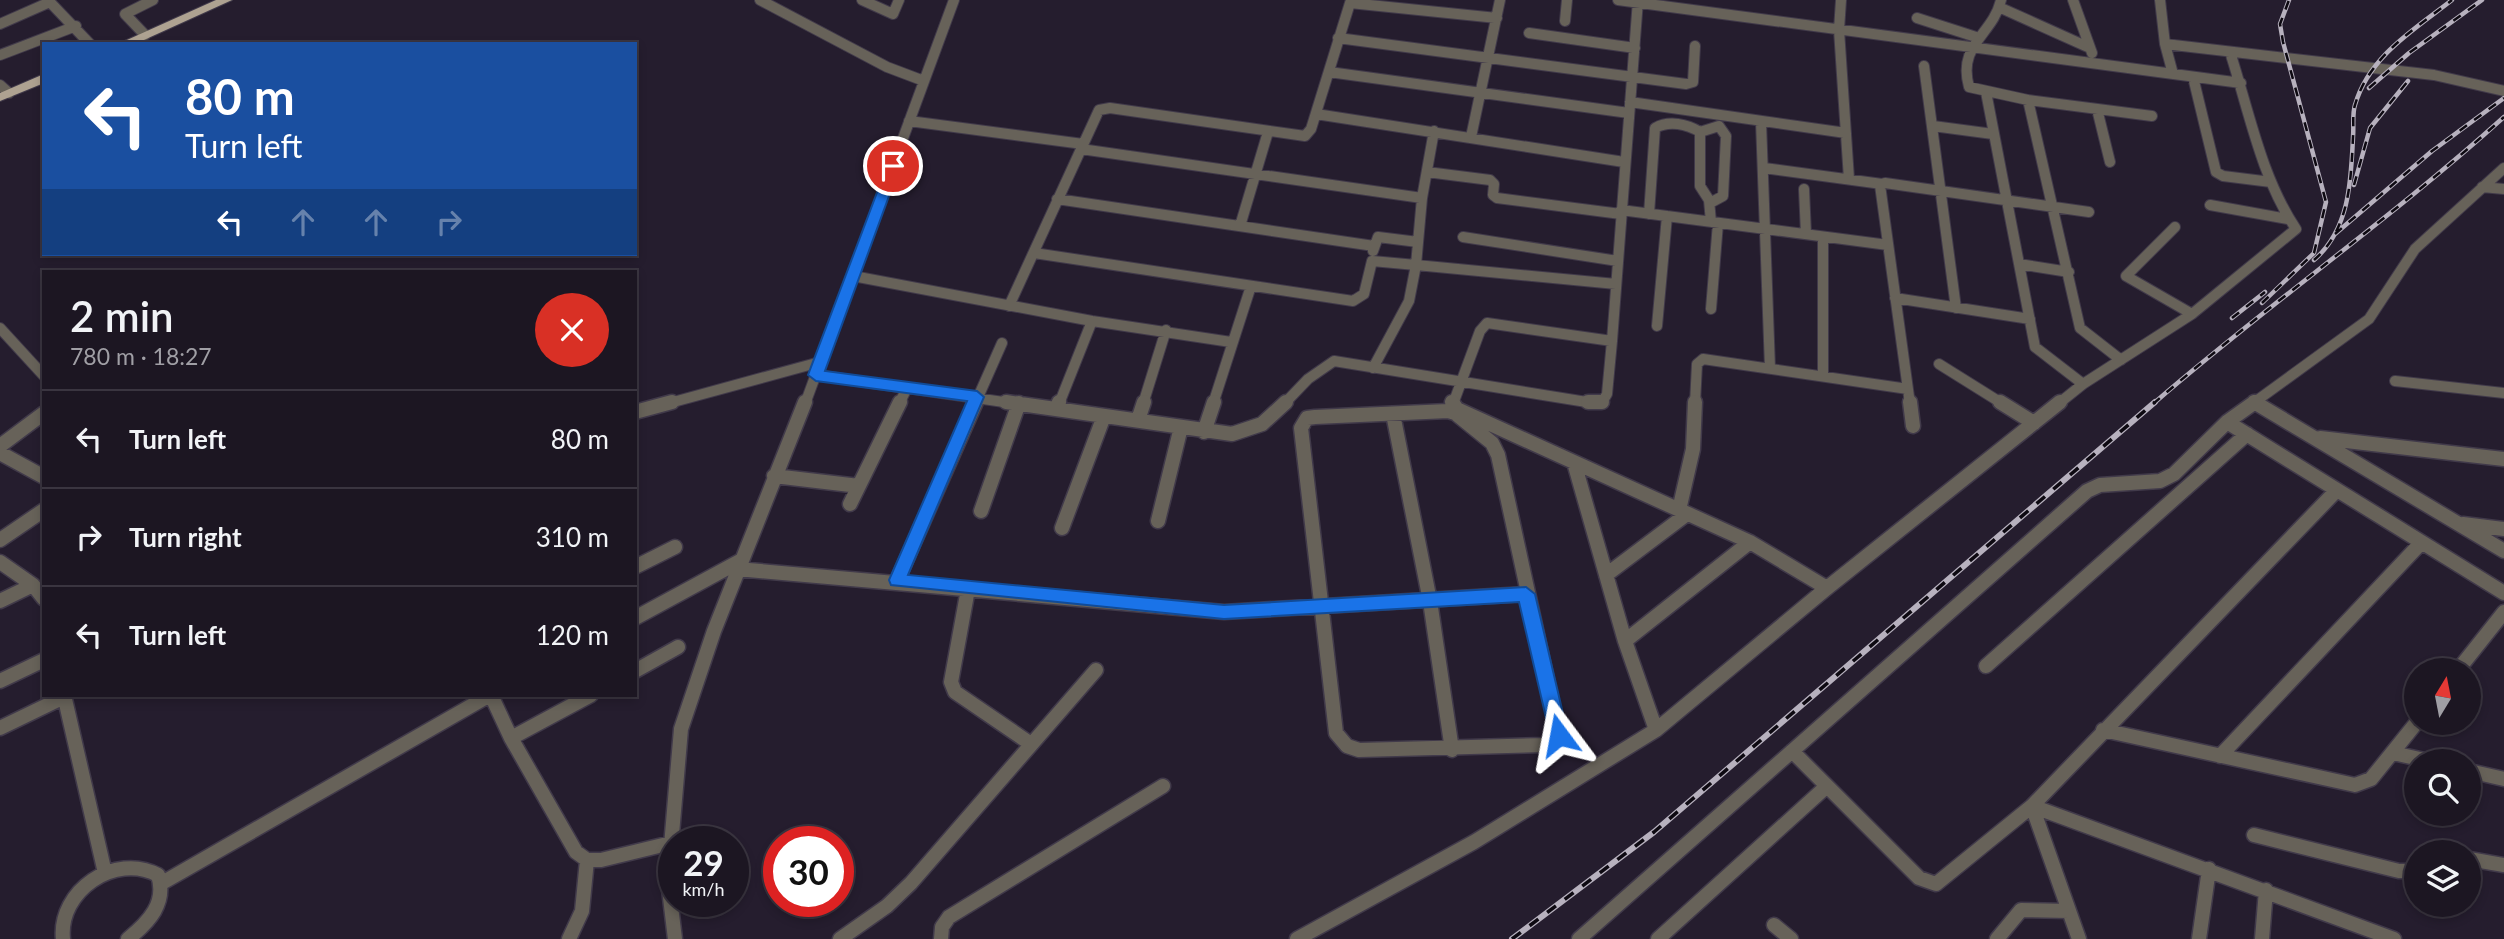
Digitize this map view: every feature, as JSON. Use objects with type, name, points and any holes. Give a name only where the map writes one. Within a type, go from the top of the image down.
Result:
[{"type":"main road","points":[[144,39],[226,0]]},
{"type":"main road","points":[[144,39],[242,0]]},
{"type":"main road","points":[[3,92],[42,79]]},
{"type":"main road","points":[[0,105],[42,88]]},
{"type":"street","points":[[144,39],[125,14],[153,0]]},
{"type":"street","points":[[760,0],[887,67],[924,81]]},
{"type":"street","points":[[867,1],[893,14],[899,0]]},
{"type":"street","points":[[672,826],[681,729],[739,564],[818,369],[954,0]]},
{"type":"street","points":[[1456,12],[1458,0]]},
{"type":"street","points":[[1471,137],[1500,0]]},
{"type":"street","points":[[1565,21],[1567,0]]},
{"type":"street","points":[[1618,0],[2241,83]]},
{"type":"street","points":[[1841,0],[1839,30],[1849,179]]},
{"type":"street","points":[[2073,0],[2095,64]]},
{"type":"street","points":[[2160,0],[2165,44],[2173,74]]},
{"type":"street","points":[[0,24],[49,1],[76,26],[88,42]]},
{"type":"street","points":[[637,412],[818,369],[907,388],[1232,435],[1257,429],[1321,368],[1334,361],[1601,404],[1607,394],[1612,341],[1638,1]]},
{"type":"street","points":[[1009,306],[1099,110],[1105,108],[1305,136],[1315,114],[1352,2],[1497,18]]},
{"type":"street","points":[[2090,48],[2001,4],[1976,37],[1971,49],[1967,83],[1969,87],[1986,92],[2028,100],[2151,116]]},
{"type":"street","points":[[1917,18],[1976,37]]},
{"type":"street","points":[[0,55],[76,26]]},
{"type":"street","points":[[1529,33],[1635,48]]},
{"type":"street","points":[[1338,38],[1690,84],[1695,46]]},
{"type":"street","points":[[2165,44],[2434,75],[2504,91]]},
{"type":"street","points":[[1297,939],[1474,842],[1656,730],[1827,588],[2083,384],[2192,314],[2296,229],[2288,219],[2271,182],[2230,52]]},
{"type":"street","points":[[1924,66],[1956,308]]},
{"type":"street","points":[[1329,72],[1480,93],[1629,107],[1846,133]]},
{"type":"street","points":[[2193,77],[2216,172],[2223,176],[2271,182]]},
{"type":"street","points":[[1986,92],[2005,200],[2039,353],[2083,384]]},
{"type":"street","points":[[2028,100],[2082,333],[2121,360]]},
{"type":"street","points":[[2097,109],[2110,162]]},
{"type":"street","points":[[1315,114],[1624,162]]},
{"type":"street","points":[[909,121],[1422,198]]},
{"type":"street","points":[[1761,122],[1770,368]]},
{"type":"street","points":[[1649,214],[1656,125],[1693,127],[1700,132]]},
{"type":"street","points":[[1933,126],[1993,134]]},
{"type":"street","points":[[1700,132],[1708,127],[1719,127],[1726,136],[1723,196],[1710,203]]},
{"type":"street","points":[[1373,368],[1409,301],[1416,265],[1422,198],[1434,131]]},
{"type":"street","points":[[1240,226],[1268,132]]},
{"type":"street","points":[[1700,132],[1700,186],[1710,203],[1714,222],[1711,309]]},
{"type":"street","points":[[1764,168],[2089,212]]},
{"type":"street","points":[[1579,939],[2087,491],[2100,485],[2148,483],[2168,477],[2227,422],[2368,319],[2415,248],[2504,168]]},
{"type":"street","points":[[1427,172],[1490,180],[1494,184],[1493,195],[1497,198],[1667,216],[1888,245]]},
{"type":"street","points":[[1882,184],[1913,426]]},
{"type":"street","points":[[2482,187],[2504,189]]},
{"type":"street","points":[[1804,189],[1805,234]]},
{"type":"street","points":[[1057,199],[1374,246]]},
{"type":"street","points":[[2210,205],[2288,219]]},
{"type":"street","points":[[1657,326],[1667,216]]},
{"type":"street","points":[[2175,227],[2126,276],[2192,314]]},
{"type":"street","points":[[1823,236],[1824,376]]},
{"type":"street","points":[[1034,253],[1353,301],[1364,294],[1378,237],[1418,242]]},
{"type":"street","points":[[1464,237],[1618,261]]},
{"type":"street","points":[[1372,261],[1616,284]]},
{"type":"street","points":[[2019,264],[2069,272]]},
{"type":"street","points":[[853,276],[1092,321],[1231,341]]},
{"type":"street","points":[[1204,432],[1231,341],[1251,286]]},
{"type":"street","points":[[1895,298],[2030,319]]},
{"type":"street","points":[[1057,408],[1092,321]]},
{"type":"street","points":[[1612,341],[1487,323],[1480,331],[1461,383],[1452,399],[1457,409],[1576,466],[1750,542],[1827,588]]},
{"type":"street","points":[[1138,420],[1166,330]]},
{"type":"street","points":[[1,332],[42,374]]},
{"type":"street","points":[[897,580],[1002,343]]},
{"type":"street","points":[[1606,575],[1683,512],[1692,457],[1697,364],[1703,359],[1908,389]]},
{"type":"street","points":[[1939,364],[2034,423]]},
{"type":"street","points":[[2395,381],[2504,393]]},
{"type":"street","points":[[850,504],[907,388]]},
{"type":"street","points":[[2254,402],[2504,551]]},
{"type":"street","points":[[981,511],[1019,403]]},
{"type":"street","points":[[1437,411],[1455,413],[1492,443],[1498,455],[1526,594],[1559,735],[1555,742],[1546,745],[1452,750],[1359,750],[1340,740],[1336,733],[1320,606],[1303,422],[1315,417],[1393,414],[1437,411]]},
{"type":"street","points":[[0,446],[42,414]]},
{"type":"street","points":[[1393,414],[1430,601],[1452,750]]},
{"type":"street","points":[[1062,528],[1104,415]]},
{"type":"street","points":[[2227,422],[2504,593]]},
{"type":"street","points":[[1158,520],[1181,427]]},
{"type":"street","points":[[1986,666],[2247,434]]},
{"type":"street","points":[[2313,437],[2504,459]]},
{"type":"street","points":[[0,453],[42,476]]},
{"type":"street","points":[[1576,466],[1625,641],[1656,730]]},
{"type":"street","points":[[774,475],[859,486]]},
{"type":"street","points":[[1792,751],[1919,878],[1936,884],[2032,806],[2102,730],[2337,490]]},
{"type":"street","points":[[0,540],[42,511]]},
{"type":"street","points":[[2458,524],[2504,529]]},
{"type":"street","points":[[1625,641],[1750,542]]},
{"type":"street","points":[[2220,757],[2421,543]]},
{"type":"street","points":[[637,566],[675,547]]},
{"type":"street","points":[[0,562],[33,585],[42,596]]},
{"type":"street","points":[[637,617],[739,564],[1209,611],[1526,594]]},
{"type":"street","points":[[0,601],[33,585]]},
{"type":"street","points":[[968,589],[951,682],[955,692],[1031,744]]},
{"type":"street","points":[[2468,658],[2504,612]]},
{"type":"street","points":[[637,670],[678,647]]},
{"type":"street","points":[[0,681],[42,661]]},
{"type":"street","points":[[841,939],[887,905],[911,883],[1096,670]]},
{"type":"street","points":[[0,728],[62,697]]},
{"type":"street","points":[[64,697],[106,873]]},
{"type":"street","points":[[162,883],[487,697]]},
{"type":"street","points":[[491,697],[511,738],[576,852],[587,860],[658,846]]},
{"type":"street","points":[[511,738],[587,697]]},
{"type":"street","points":[[2102,730],[2355,785],[2371,779],[2407,735]]},
{"type":"street","points":[[2393,753],[2404,755]]},
{"type":"street","points":[[2481,774],[2504,779]]},
{"type":"street","points":[[941,939],[942,927],[949,917],[1163,786]]},
{"type":"street","points":[[1658,939],[1827,786]]},
{"type":"street","points":[[2032,806],[2209,869],[2373,935],[2395,939]]},
{"type":"street","points":[[2032,806],[2079,939]]},
{"type":"street","points":[[2255,835],[2404,871]]},
{"type":"street","points":[[569,939],[578,928],[582,914],[587,860]]},
{"type":"street","points":[[2481,861],[2504,865]]},
{"type":"street","points":[[58,937],[65,912],[72,900],[106,873],[131,865],[142,866],[158,875],[162,883],[155,911],[128,939]]},
{"type":"street","points":[[2199,939],[2209,869]]},
{"type":"street","points":[[2262,939],[2266,891]]},
{"type":"street","points":[[1997,939],[2021,910],[2069,911]]},
{"type":"street","points":[[672,917],[675,939]]},
{"type":"street","points":[[1774,925],[1791,939]]},
{"type":"railway","points":[[2262,303],[2314,253],[2326,202],[2283,42],[2280,24],[2289,0]]},
{"type":"railway","points":[[2335,234],[2342,219],[2349,187],[2354,112],[2362,88],[2371,72],[2395,45],[2452,0]]},
{"type":"railway","points":[[2369,88],[2409,53],[2482,0]]},
{"type":"railway","points":[[2354,185],[2370,128],[2408,81]]},
{"type":"railway","points":[[2335,234],[2432,151],[2504,98]]},
{"type":"railway","points":[[2153,404],[2418,191],[2504,117]]},
{"type":"railway","points":[[2314,260],[2335,234]]},
{"type":"railway","points":[[2232,318],[2265,292]]},
{"type":"railway","points":[[1512,939],[1654,832],[2155,402]]},
{"type":"route","points":[[893,166],[816,375],[977,397],[897,580],[1224,612],[1526,594],[1559,735]]}]
